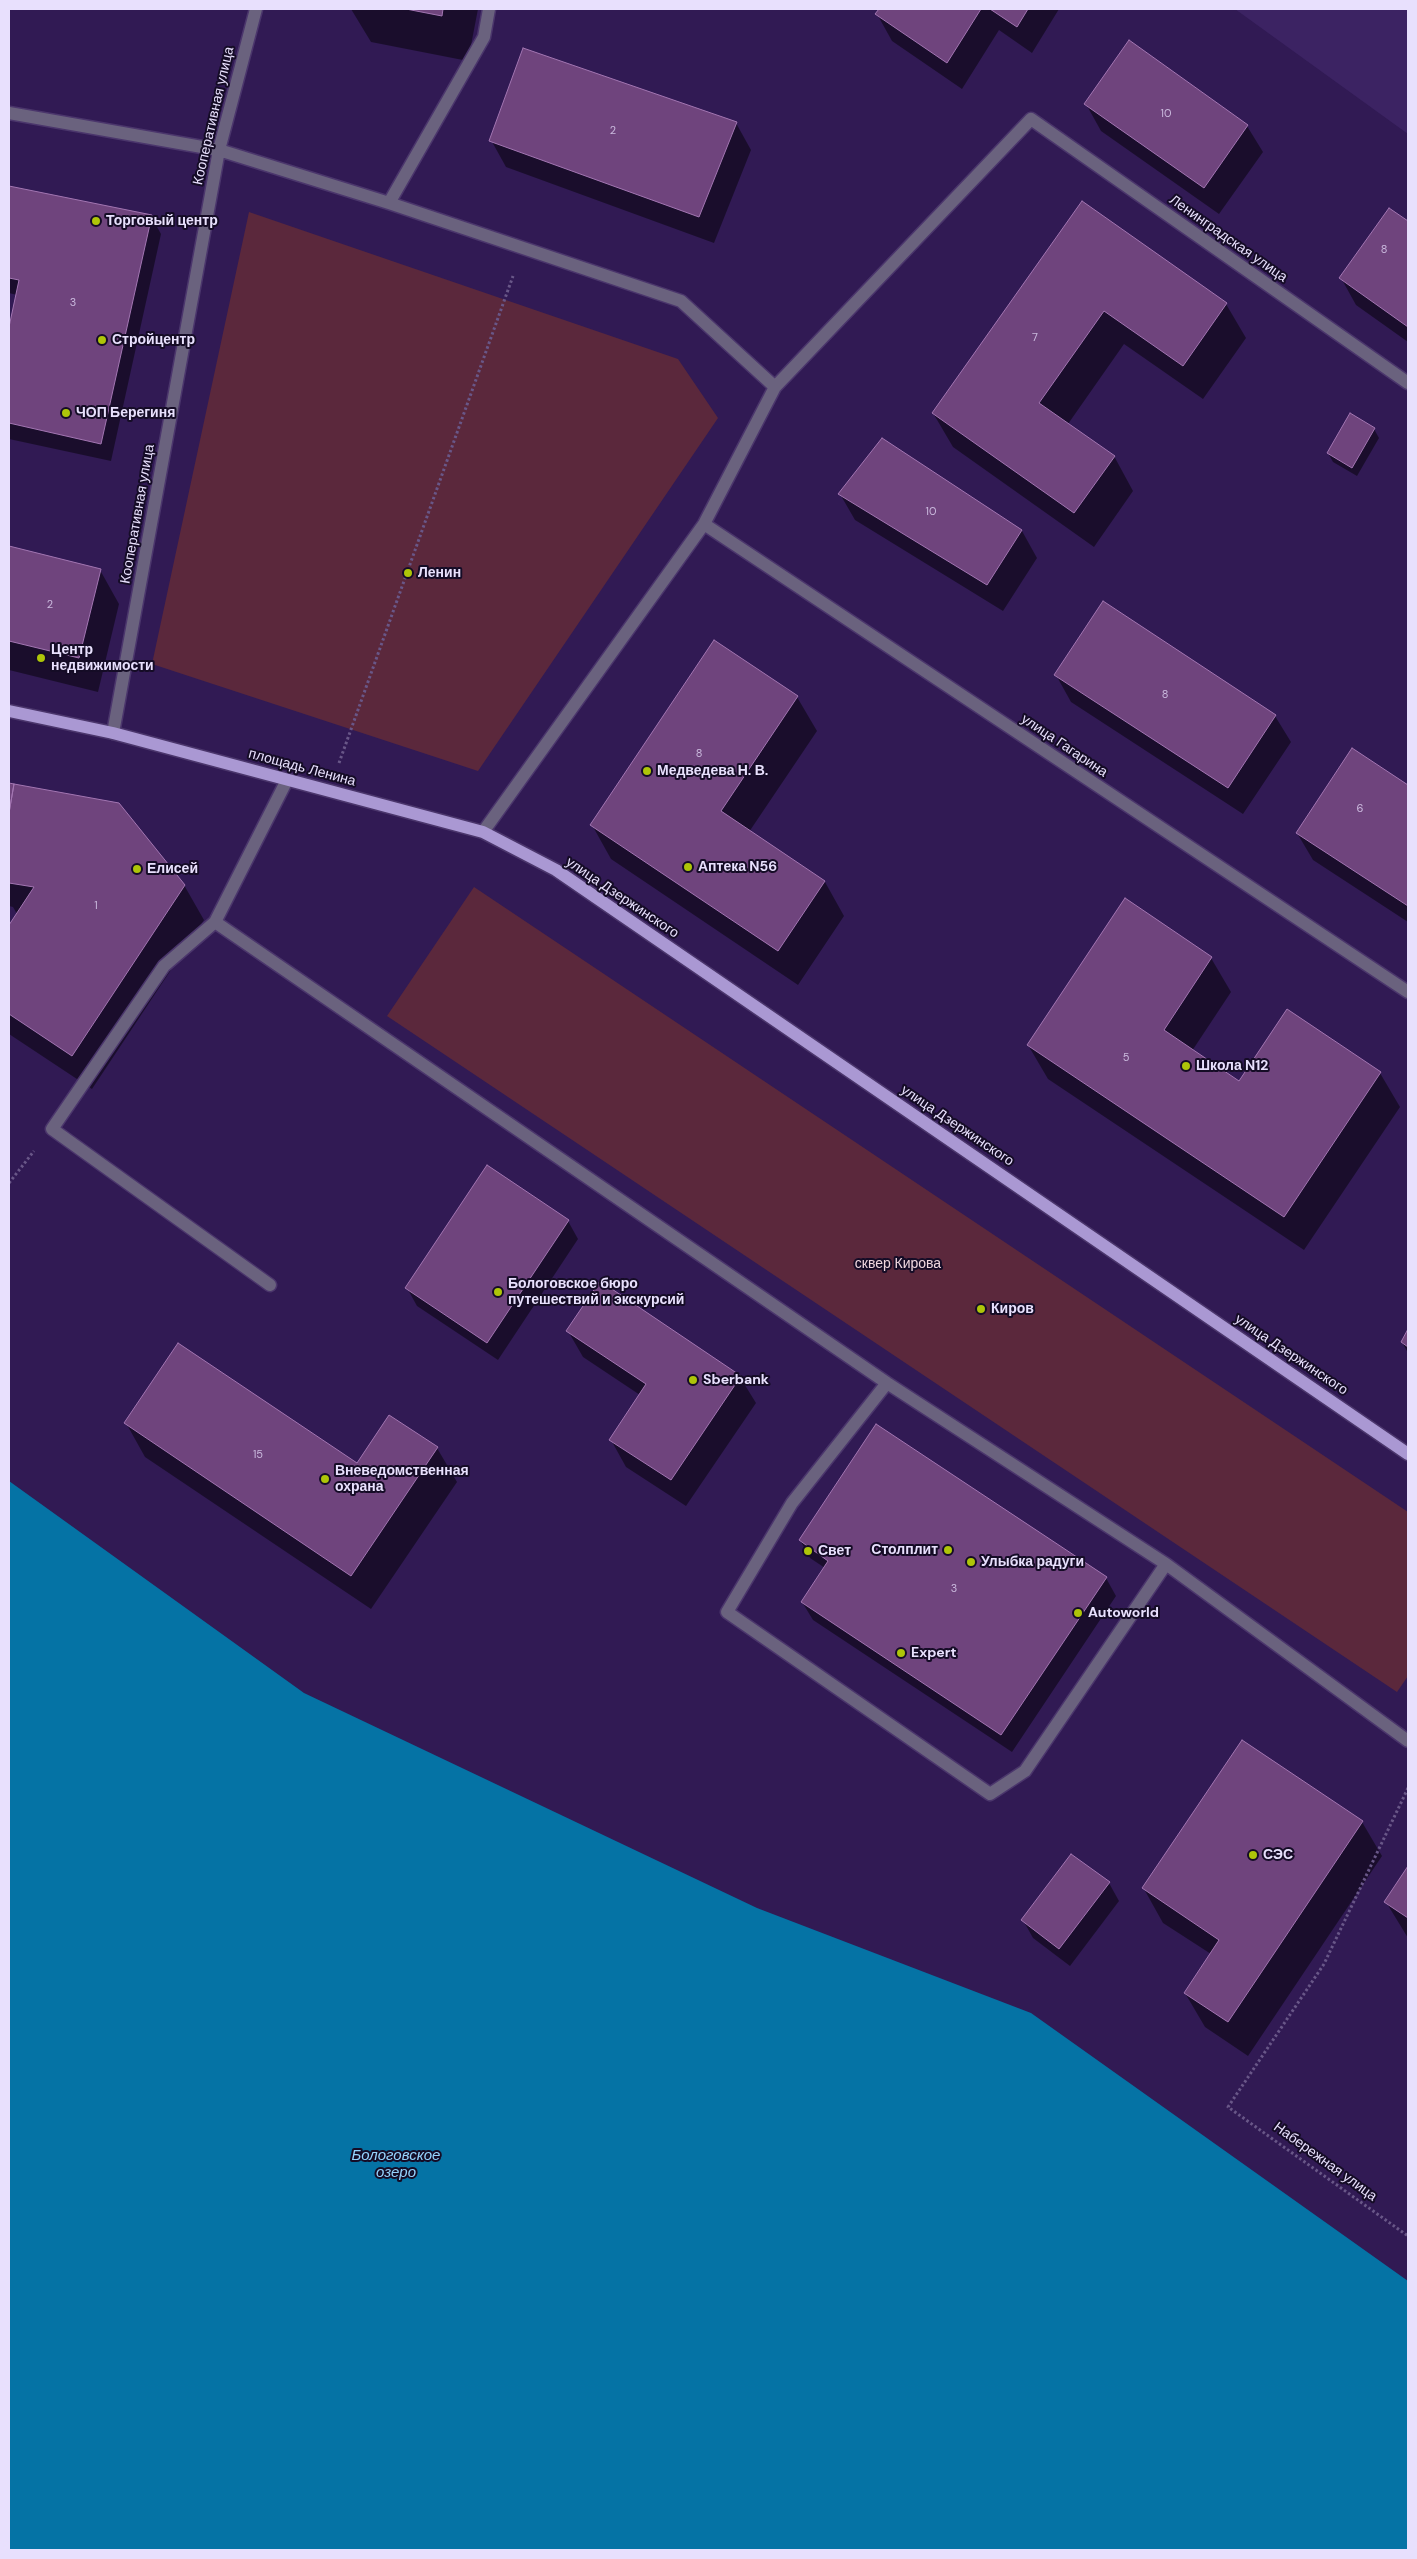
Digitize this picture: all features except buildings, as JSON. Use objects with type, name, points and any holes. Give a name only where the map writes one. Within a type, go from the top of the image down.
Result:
[{"type":"main road","name":"площадь Ленина","points":[[9,711],[113,733],[483,832]]},
{"type":"main road","name":"улица Дзержинского","points":[[483,832],[556,870],[1408,1454]]},
{"type":"street","name":"Кооперативная улица","points":[[113,733],[219,150],[256,9]]},
{"type":"street","points":[[389,203],[484,37],[489,9]]},
{"type":"street","points":[[9,113],[219,150],[389,203],[681,301],[775,387],[704,524],[483,832]]},
{"type":"street","name":"Ленинградская улица","points":[[775,387],[1031,119],[1408,383]]},
{"type":"street","name":"улица Гагарина","points":[[704,524],[1408,992]]},
{"type":"street","points":[[270,1285],[52,1129],[164,966],[215,922],[287,780]]},
{"type":"street","points":[[215,922],[887,1382],[1166,1564],[1408,1741]]},
{"type":"street","points":[[887,1382],[792,1503],[727,1612],[990,1794],[1025,1771],[1166,1564]]},
{"type":"path","points":[[329,791],[523,248]]},
{"type":"path","points":[[9,1183],[52,1129]]},
{"type":"path","name":"Набережная улица","points":[[1408,1788],[1324,1964],[1228,2107],[1408,2236]]},
{"type":"shaded area","points":[[1235,9],[1408,9],[1408,134]]},
{"type":"green space","points":[[249,212],[678,359],[718,418],[478,771],[152,664]]},
{"type":"green space","name":"сквер Кирова","points":[[474,887],[1408,1512],[1408,1676],[1397,1692],[387,1016]]},
{"type":"water","name":"Бологовское озеро","points":[[9,1481],[304,1693],[757,1908],[1031,2013],[1408,2281],[1408,2550],[9,2550]]},
{"type":"place","name":"Торговый центр","points":[[96,221]]},
{"type":"place","name":"Стройцентр","points":[[102,340]]},
{"type":"place","name":"ЧОП Берегиня","points":[[66,413]]},
{"type":"place","name":"Ленин","points":[[408,573]]},
{"type":"place","name":"Центр недвижимости","points":[[41,658]]},
{"type":"place","name":"Медведева Н. В.","points":[[647,771]]},
{"type":"place","name":"Аптека N56","points":[[688,867]]},
{"type":"place","name":"Елисей","points":[[137,869]]},
{"type":"place","name":"Школа N12","points":[[1186,1066]]},
{"type":"place","name":"Бологовское бюро путешествий и экскурсий","points":[[498,1292]]},
{"type":"place","name":"Киров","points":[[981,1309]]},
{"type":"place","name":"Sberbank","points":[[693,1380]]},
{"type":"place","name":"Вневедомственная охрана","points":[[325,1479]]},
{"type":"place","name":"Столплит","points":[[948,1550]]},
{"type":"place","name":"Свет","points":[[808,1551]]},
{"type":"place","name":"Улыбка радуги","points":[[971,1562]]},
{"type":"place","name":"Autoworld","points":[[1078,1613]]},
{"type":"place","name":"Expert","points":[[901,1653]]},
{"type":"place","name":"СЭС","points":[[1253,1855]]}]
